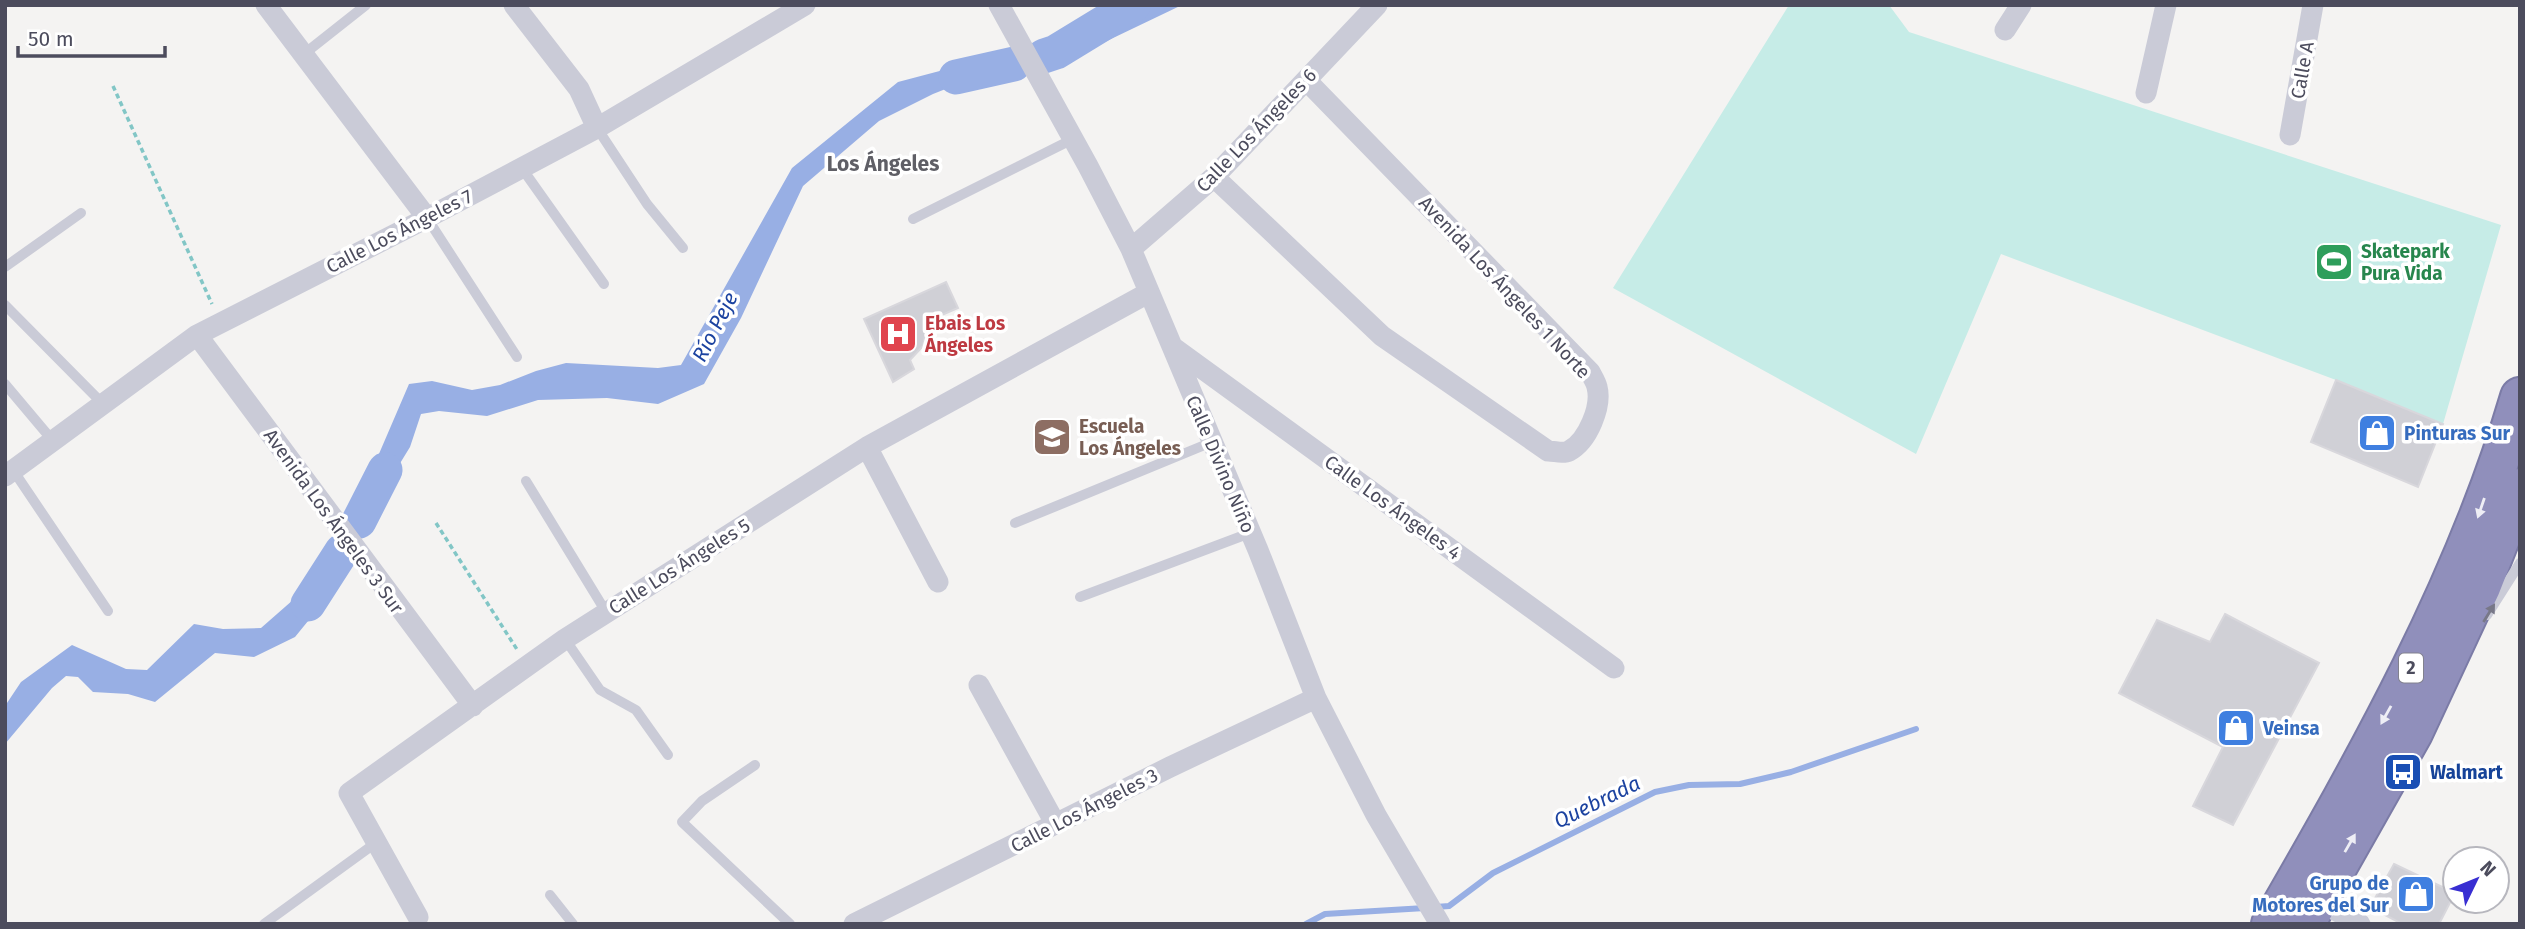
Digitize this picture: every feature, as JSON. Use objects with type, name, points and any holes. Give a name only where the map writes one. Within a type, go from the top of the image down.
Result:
[{"type":"highway","name":"2","points":[[2305,904],[2431,629],[2477,521],[2520,397]]},
{"type":"highway","points":[[2520,449],[2515,464],[2520,474]]},
{"type":"highway","name":"2","points":[[2271,924],[2305,904],[2413,733],[2481,587],[2520,488]]},
{"type":"street","points":[[266,5],[427,218]]},
{"type":"street","points":[[514,5],[579,89],[597,128]]},
{"type":"street","name":"Calle Los Ángeles 7","points":[[9,473],[197,335],[597,128],[805,5]]},
{"type":"street","name":"Calle Divino Niño","points":[[999,5],[1131,249],[1316,698],[1376,815],[1440,924]]},
{"type":"street","name":"Calle Los Ángeles 6","points":[[1131,249],[1214,177],[1377,5]]},
{"type":"street","points":[[2005,30],[2021,5]]},
{"type":"street","points":[[2146,93],[2166,5]]},
{"type":"street","name":"Calle A","points":[[2290,135],[2313,5]]},
{"type":"street","name":"Avenida Los Ángeles 1 Norte","points":[[1214,177],[1381,335],[1548,451],[1567,452],[1578,445],[1597,407],[1597,387],[1590,372],[1306,80]]},
{"type":"street","name":"Calle Los Ángeles 5","points":[[411,920],[377,842],[349,793],[565,639],[867,447],[1148,293]]},
{"type":"street","name":"Avenida Los Ángeles 3 Sur","points":[[197,335],[472,706]]},
{"type":"street","name":"Calle Los Ángeles 4","points":[[1172,347],[1614,668]]},
{"type":"street","points":[[867,447],[938,582]]},
{"type":"street","points":[[979,685],[1055,823]]},
{"type":"street","name":"Calle Los Ángeles 3","points":[[854,924],[1055,823],[1316,698]]},
{"type":"street","points":[[2305,904],[2360,924]]},
{"type":"lane","points":[[304,54],[366,5]]},
{"type":"lane","points":[[597,128],[648,204],[683,248]]},
{"type":"lane","points":[[913,219],[1073,139]]},
{"type":"lane","points":[[521,167],[604,284]]},
{"type":"lane","points":[[5,267],[81,213]]},
{"type":"lane","points":[[427,218],[517,357]]},
{"type":"lane","points":[[5,305],[103,404]]},
{"type":"lane","points":[[5,384],[54,441]]},
{"type":"lane","points":[[1015,523],[1212,442]]},
{"type":"lane","points":[[9,473],[108,611]]},
{"type":"lane","points":[[526,481],[606,612]]},
{"type":"lane","points":[[1080,597],[1250,533]]},
{"type":"lane","points":[[2480,627],[2520,563]]},
{"type":"lane","points":[[565,639],[600,690],[636,710],[668,755]]},
{"type":"lane","points":[[2413,733],[2465,651]]},
{"type":"lane","points":[[755,765],[702,801],[682,822],[790,924]]},
{"type":"lane","points":[[264,924],[377,842]]},
{"type":"lane","points":[[550,895],[573,924]]},
{"type":"path","points":[[113,86],[220,323]]},
{"type":"path","points":[[436,523],[527,665]]},
{"type":"shaded area","points":[[1789,5],[1889,5],[1909,32],[2501,225],[2443,424],[2336,380],[2001,254],[1916,454],[1613,288]]},
{"type":"water","points":[[1120,5],[1182,5],[1088,50],[1056,52],[1075,34]]},
{"type":"water","points":[[1001,67],[933,94],[879,121],[803,186],[741,318],[704,384],[658,404],[607,398],[538,400],[487,416],[439,411],[421,414],[410,447],[372,509],[362,513],[360,498],[409,384],[432,381],[472,390],[500,385],[566,363],[658,368],[681,365],[792,168],[898,82],[951,68]]},
{"type":"water","points":[[334,564],[326,599],[295,637],[254,657],[215,653],[155,702],[128,694],[93,692],[78,677],[66,676],[52,688],[5,744],[5,706],[21,682],[72,645],[126,669],[147,670],[194,624],[223,629],[261,628]]},
{"type":"building","name":"Ebais Los Ángeles","points":[[946,282],[958,308],[928,321],[923,346],[910,360],[914,369],[893,382],[864,319]]},
{"type":"building","name":"Pinturas Sur","points":[[2336,380],[2443,424],[2418,487],[2311,442]]},
{"type":"building","name":"Veinsa","points":[[2225,614],[2319,663],[2233,825],[2193,806],[2223,747],[2119,693],[2157,620],[2210,642]]},
{"type":"building","name":"Grupo de Motores del Sur","points":[[2394,864],[2441,886],[2441,915],[2444,915],[2439,924],[2402,924],[2370,907]]},
{"type":"waterway","name":"Río Peje","points":[[1044,56],[1056,52],[1133,5]]},
{"type":"waterway","name":"Río Peje","points":[[956,77],[1014,64]]},
{"type":"waterway","name":"Río Peje","points":[[359,521],[385,470]]},
{"type":"waterway","name":"Río Peje","points":[[308,604],[342,551]]},
{"type":"waterway","name":"Quebrada","points":[[1436,907],[1449,906],[1493,873],[1655,792],[1689,785],[1740,784],[1791,772],[1916,729]]},
{"type":"waterway","name":"Quebrada","points":[[1306,924],[1325,914],[1425,908]]},
{"type":"place","name":"Skatepark Pura Vida","points":[[2334,262]]},
{"type":"place","name":"Ebais Los Ángeles","points":[[898,334]]},
{"type":"place","name":"Pinturas Sur","points":[[2377,433]]},
{"type":"place","name":"Escuela Los Ángeles","points":[[1052,437]]},
{"type":"place","name":"Veinsa","points":[[2236,728]]},
{"type":"place","name":"Walmart","points":[[2403,772]]},
{"type":"place","name":"Grupo de Motores del Sur","points":[[2416,894]]},
{"type":"district","name":"Los Ángeles","points":[[883,164]]}]
